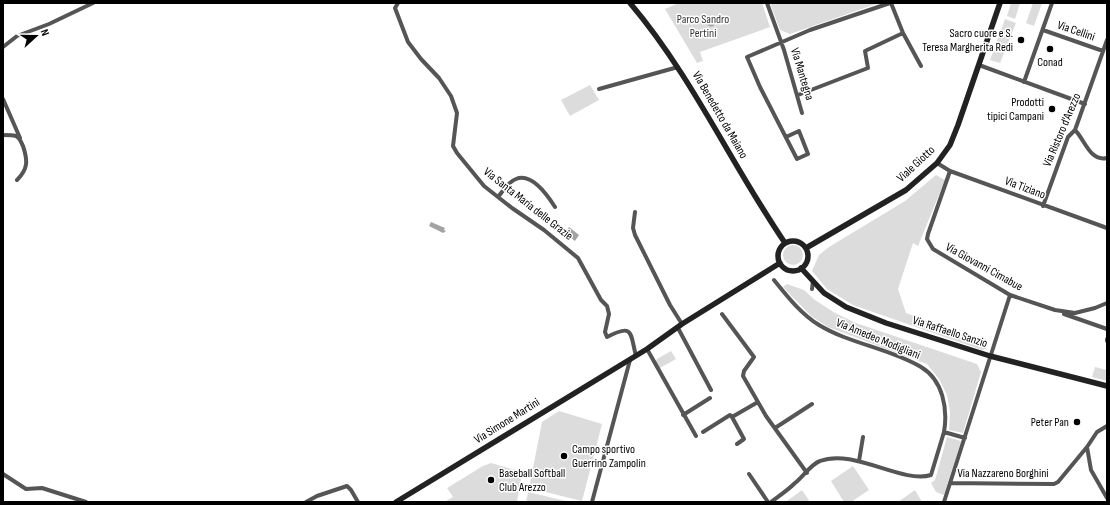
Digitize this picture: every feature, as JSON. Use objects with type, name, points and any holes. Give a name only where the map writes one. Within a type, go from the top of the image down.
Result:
[{"type":"street","points":[[3,46],[16,36],[50,24],[93,3]]},
{"type":"street","name":"Via Santa Maria delle Grazie","points":[[398,3],[395,8],[408,42],[421,59],[439,78],[451,96],[456,107],[457,114],[453,146],[469,170],[484,186],[544,230],[578,258],[601,300],[607,306],[609,314],[605,332],[607,337],[621,329],[628,331],[632,335],[636,356]]},
{"type":"street","name":"Via Benedetto da Maiano","points":[[630,3],[656,34],[679,67],[748,185],[785,243]]},
{"type":"street","name":"Via Mantegna","points":[[767,3],[782,42],[802,113]]},
{"type":"street","points":[[786,137],[799,131],[808,154],[797,159],[760,87],[747,57],[782,42],[890,3],[920,66]]},
{"type":"street","name":"Viale Giotto","points":[[806,248],[906,190],[938,163],[950,145],[1000,3]]},
{"type":"street","points":[[1024,82],[1052,3]]},
{"type":"street","name":"Via Cellini","points":[[1043,30],[1103,51]]},
{"type":"street","points":[[798,95],[868,68],[865,51],[903,33]]},
{"type":"street","name":"Via Ristoro d'Arezzo","points":[[1043,206],[1068,137],[1075,130],[1107,40]]},
{"type":"street","points":[[979,65],[1085,104]]},
{"type":"street","points":[[599,89],[679,67]]},
{"type":"street","points":[[3,99],[28,162],[24,172],[17,180]]},
{"type":"street","points":[[1075,130],[1091,154],[1098,159],[1107,158]]},
{"type":"street","points":[[3,135],[16,136],[20,139]]},
{"type":"street","name":"Via Tiziano","points":[[938,163],[950,171],[1107,228]]},
{"type":"street","name":"Via Giovanni Cimabue","points":[[950,171],[928,234],[929,244],[933,250],[1010,295],[1055,310],[1075,313],[1107,303]]},
{"type":"street","points":[[498,197],[509,183],[516,178],[525,178],[544,192],[555,207]]},
{"type":"street","points":[[635,212],[633,228],[635,235],[711,390]]},
{"type":"street","points":[[797,241],[806,248],[808,257],[801,268],[797,270],[787,269],[780,263],[778,254],[785,243],[797,241]]},
{"type":"street","points":[[592,502],[630,359],[780,263]]},
{"type":"street","name":"Via Raffaello Sanzio","points":[[801,268],[824,293],[846,307],[886,323],[990,356],[1107,386]]},
{"type":"street","name":"Via Amedeo Modigliani","points":[[774,280],[802,312],[820,326],[922,367],[935,381],[942,394],[946,407],[944,432],[931,475],[917,476],[859,461]]},
{"type":"street","points":[[812,289],[813,281]]},
{"type":"street","points":[[944,502],[1010,295]]},
{"type":"street","points":[[1055,310],[1107,329]]},
{"type":"street","points":[[722,314],[754,357],[744,371],[743,376],[758,402],[806,473]]},
{"type":"street","points":[[647,349],[696,436]]},
{"type":"street","name":"Via Simone Martini","points":[[396,502],[630,359]]},
{"type":"street","points":[[683,415],[710,398]]},
{"type":"street","points":[[703,432],[730,415],[732,417],[758,402]]},
{"type":"street","points":[[775,428],[812,404]]},
{"type":"street","points":[[732,417],[744,439],[737,444]]},
{"type":"street","name":"Via Nazzareno Borghini","points":[[950,483],[1049,484],[1058,482],[1087,447],[1097,432],[1107,426]]},
{"type":"street","points":[[944,432],[965,438]]},
{"type":"street","points":[[771,502],[820,461],[841,458],[859,461],[863,437]]},
{"type":"street","points":[[1087,447],[1091,470],[1107,498]]},
{"type":"street","points":[[3,474],[26,489],[42,488],[86,502]]},
{"type":"street","points":[[749,474],[768,502]]},
{"type":"street","points":[[306,502],[347,486],[358,502]]},
{"type":"green space","name":"Parco Sandro Pertini","points":[[679,3],[762,3],[770,27],[700,52],[703,61],[697,63],[665,9]]},
{"type":"green space","points":[[770,3],[879,3],[790,34],[780,30]]},
{"type":"green space","points":[[1011,3],[1020,3],[1015,19],[1007,16]]},
{"type":"green space","points":[[1033,3],[1042,3],[1034,26],[1026,23]]},
{"type":"green space","points":[[1005,19],[1016,23],[1000,63],[990,60]]},
{"type":"green space","points":[[590,85],[599,100],[570,116],[561,100]]},
{"type":"green space","points":[[936,175],[945,180],[918,246],[913,243],[898,289],[906,313],[988,344],[986,349],[982,350],[853,305],[827,289],[812,271],[819,255],[829,247],[905,201]]},
{"type":"green space","points":[[793,245],[800,248],[803,255],[800,262],[793,265],[786,262],[783,255],[786,248]]},
{"type":"green space","points":[[787,284],[804,290],[815,300],[835,313],[856,323],[977,364],[981,372],[963,433],[949,430],[950,412],[947,395],[939,379],[927,364],[828,327],[811,316],[783,287]]},
{"type":"green space","points":[[671,351],[676,359],[658,369],[655,363],[657,359]]},
{"type":"green space","points":[[1095,367],[1107,370],[1107,381],[1092,377]]},
{"type":"green space","name":"Campo sportivo Guerrino Zampolin","points":[[559,411],[602,424],[582,501],[529,488],[542,422]]},
{"type":"green space","points":[[947,437],[961,441],[944,495],[936,492],[931,483],[935,480]]},
{"type":"green space","name":"Baseball Softball Club Arezzo","points":[[491,463],[522,472],[517,502],[444,502],[453,497],[447,488],[483,466]]},
{"type":"green space","points":[[853,466],[869,490],[851,502],[844,502],[831,481]]},
{"type":"green space","points":[[802,490],[810,502],[787,501]]},
{"type":"green space","points":[[915,490],[922,502],[898,502]]},
{"type":"green space","points":[[528,492],[570,502],[526,502]]},
{"type":"shaded area","points":[[711,17],[716,22],[711,27],[706,22]]},
{"type":"shaded area","points":[[431,222],[445,228],[444,230],[446,231],[443,233],[429,226]]},
{"type":"shaded area","points":[[569,227],[579,235],[575,241],[565,233]]},
{"type":"place","name":"Sacro cuore e S. Teresa Margherita Redi","points":[[1021,40]]},
{"type":"place","name":"Conad","points":[[1050,49]]},
{"type":"place","name":"Prodotti tipici Campani","points":[[1052,109]]},
{"type":"place","name":"Peter Pan","points":[[1077,422]]},
{"type":"place","name":"Campo sportivo Guerrino Zampolin","points":[[564,456]]},
{"type":"place","name":"Baseball Softball Club Arezzo","points":[[491,480]]}]
